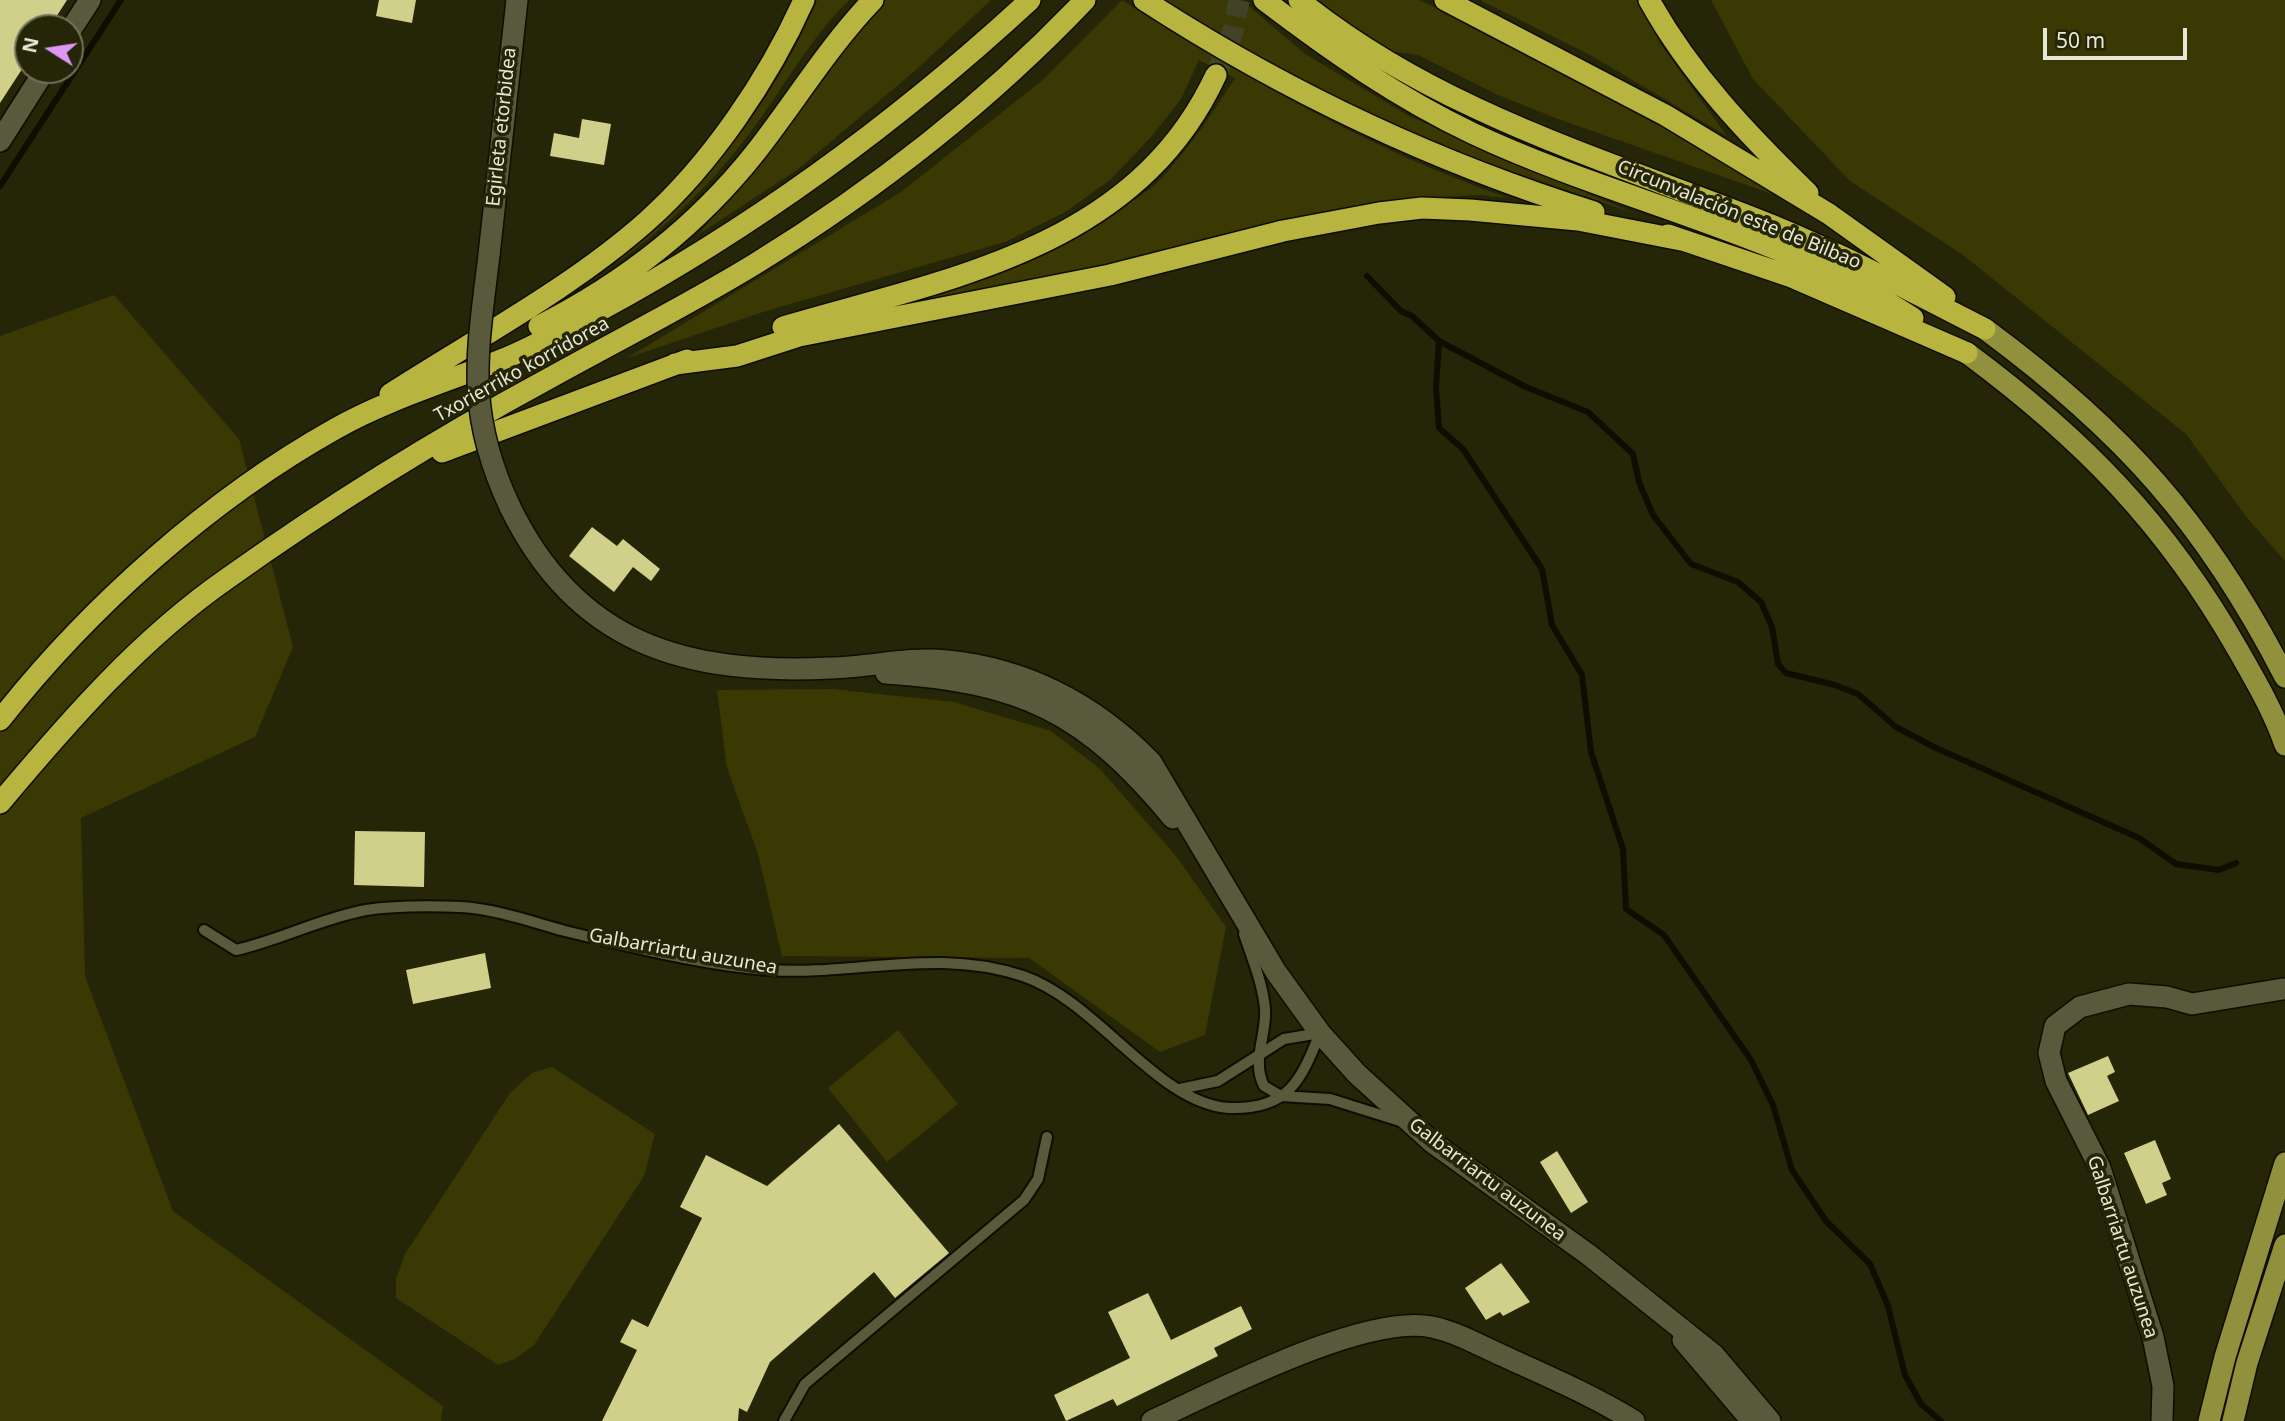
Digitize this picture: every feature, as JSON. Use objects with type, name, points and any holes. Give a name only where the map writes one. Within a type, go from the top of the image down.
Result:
[{"type":"highway","points":[[336,428],[563,284],[648,221],[706,157],[748,100],[804,0]]},
{"type":"highway","points":[[421,391],[623,277],[677,234],[713,201],[755,153],[819,63],[873,0]]},
{"type":"highway","name":"Txorierriko korridorea","points":[[0,720],[90,620],[211,510],[336,428],[509,356],[682,265],[841,160],[974,52],[1030,0]]},
{"type":"highway","name":"Txorierriko korridorea","points":[[0,803],[107,683],[174,620],[227,578],[394,470],[544,381],[755,264],[894,169],[1002,81],[1085,0]]},
{"type":"highway","points":[[1144,0],[1284,83],[1387,134],[1539,195],[1792,277],[1968,353]]},
{"type":"highway","name":"Circunvalación este de Bilbao","points":[[1264,0],[1350,64],[1404,98],[1475,134],[1793,257],[1880,297],[1968,353]]},
{"type":"highway","name":"Circunvalación este de Bilbao","points":[[1299,0],[1340,33],[1452,99],[1528,133],[1754,218],[1861,265],[1985,329]]},
{"type":"highway","points":[[1445,0],[1665,115],[1829,214],[1985,329]]},
{"type":"highway","points":[[1649,0],[1666,31],[1734,121],[1829,214]]},
{"type":"highway","points":[[394,470],[748,337],[1000,262],[1070,230],[1105,209],[1168,152],[1203,104],[1216,75]]},
{"type":"highway","points":[[675,364],[737,356],[799,336],[1110,275],[1283,230],[1379,213],[1422,208],[1470,210],[1578,220],[1681,240]]},
{"type":"main road","name":"Circunvalación este de Bilbao","points":[[1985,329],[2083,406],[2162,486],[2234,583],[2285,677]]},
{"type":"main road","name":"Circunvalación este de Bilbao","points":[[1968,353],[2072,437],[2147,516],[2188,569],[2220,619],[2257,682],[2285,745]]},
{"type":"main road","points":[[2209,1421],[2228,1346],[2285,1163]]},
{"type":"main road","points":[[2233,1421],[2247,1363],[2285,1245]]},
{"type":"street","name":"Egirleta etorbidea","points":[[517,0],[478,346],[477,391],[485,445],[510,506],[533,548],[567,590],[614,628],[636,639],[683,658],[735,668],[842,668]]},
{"type":"street","points":[[0,141],[36,84]]},
{"type":"street","name":"Galbarriartu auzunea","points":[[842,668],[947,677],[979,684],[1034,702],[1065,717],[1105,745],[1136,774],[1210,863],[1276,972],[1320,1032],[1381,1099],[1412,1125],[1589,1255],[1664,1317]]},
{"type":"street","name":"Galbarriartu auzunea","points":[[2162,1421],[2163,1386],[2149,1324],[2100,1168],[2056,1081],[2049,1053],[2055,1026],[2080,1007],[2129,994],[2167,997],[2192,1004],[2283,989]]},
{"type":"street","points":[[1664,1317],[1752,1421]]},
{"type":"street","points":[[1664,1317],[1714,1355],[1770,1421]]},
{"type":"street","points":[[1152,1421],[1292,1357],[1365,1334],[1396,1328],[1430,1327],[1595,1397],[1634,1421]]},
{"type":"lane","name":"Galbarriartu auzunea","points":[[204,930],[236,950],[366,910],[463,907],[585,936],[769,970],[889,962],[964,964],[1019,975],[1050,986],[1105,1027],[1157,1076],[1201,1102],[1233,1108],[1266,1103],[1281,1096]]},
{"type":"lane","points":[[1236,908],[1264,999],[1266,1013],[1259,1053],[1260,1078],[1271,1092],[1281,1096],[1316,1097],[1357,1105],[1412,1125]]},
{"type":"lane","points":[[1180,1089],[1218,1081],[1284,1039],[1320,1032]]},
{"type":"lane","points":[[1281,1096],[1303,1076],[1320,1032]]},
{"type":"lane","points":[[783,1421],[804,1384],[1024,1200],[1038,1179],[1047,1137]]},
{"type":"shaded area","points":[[817,0],[849,0],[821,32],[759,121],[701,191],[668,222],[614,265],[684,199],[723,156],[777,80]]},
{"type":"shaded area","points":[[886,0],[991,0],[916,70],[797,170],[699,234],[813,85]]},
{"type":"shaded area","points":[[1122,0],[1309,110],[1407,158],[1508,198],[1479,195],[1399,199],[1285,220],[1048,278],[803,330],[930,296],[1015,267],[1093,228],[1129,204],[1156,184],[1170,169],[1235,78],[1199,60],[1181,99],[1152,136],[1110,180],[1067,211],[1005,242],[766,311],[627,358],[901,192],[1044,79]]},
{"type":"shaded area","points":[[1159,0],[1242,0],[1305,54],[1409,116],[1638,215],[1453,150],[1344,105],[1227,42]]},
{"type":"shaded area","points":[[1312,0],[1419,0],[1471,24],[1679,134],[1775,195],[1558,119],[1498,95],[1418,55],[1382,50]]},
{"type":"shaded area","points":[[1480,0],[1639,0],[1659,42],[1727,136],[1590,55]]},
{"type":"shaded area","points":[[1711,0],[2285,0],[2285,561],[2248,519],[2186,434],[1963,255],[1850,181],[1753,79]]},
{"type":"shaded area","points":[[114,295],[239,439],[293,647],[255,737],[81,818],[85,976],[173,1211],[443,1406],[441,1421],[0,1421],[0,336]]},
{"type":"shaded area","points":[[832,689],[954,702],[1051,731],[1100,769],[1176,856],[1226,927],[1205,1035],[1160,1052],[1029,958],[782,956],[758,854],[727,768],[717,690]]},
{"type":"shaded area","points":[[898,1030],[958,1104],[887,1162],[828,1088]]},
{"type":"shaded area","points":[[552,1067],[655,1134],[644,1176],[534,1345],[515,1359],[498,1365],[396,1298],[396,1279],[405,1254],[510,1093],[532,1073]]},
{"type":"building","points":[[0,0],[67,0],[58,14],[14,14],[14,82],[0,103]]},
{"type":"building","points":[[379,0],[416,0],[412,23],[376,16]]},
{"type":"building","points":[[582,119],[611,124],[604,165],[550,156],[554,133],[579,138]]},
{"type":"building","points":[[592,527],[617,546],[623,539],[660,569],[651,581],[633,567],[614,592],[569,556]]},
{"type":"building","points":[[355,831],[425,832],[424,887],[354,885]]},
{"type":"building","points":[[485,953],[491,988],[413,1004],[406,970]]},
{"type":"building","points":[[2108,1056],[2115,1072],[2107,1076],[2119,1101],[2088,1115],[2068,1073]]},
{"type":"building","points":[[839,1124],[949,1253],[895,1298],[874,1272],[770,1362],[747,1412],[739,1408],[738,1421],[602,1421],[637,1350],[620,1342],[632,1319],[648,1327],[702,1218],[680,1207],[706,1155],[767,1186]]},
{"type":"building","points":[[2155,1140],[2171,1179],[2162,1183],[2167,1195],[2146,1204],[2124,1153]]},
{"type":"building","points":[[1557,1151],[1588,1202],[1571,1213],[1540,1162]]},
{"type":"building","points":[[1501,1263],[1530,1302],[1503,1316],[1500,1312],[1486,1320],[1465,1288]]},
{"type":"building","points":[[1148,1293],[1171,1340],[1241,1306],[1252,1329],[1214,1348],[1218,1356],[1117,1406],[1113,1399],[1066,1421],[1054,1395],[1130,1358],[1108,1312]]},
{"type":"waterway","points":[[0,186],[121,0]]},
{"type":"waterway","points":[[1367,276],[1401,311],[1412,316],[1439,341],[1526,387],[1588,412],[1633,454],[1639,482],[1653,515],[1691,564],[1738,582],[1761,602],[1772,627],[1778,664],[1786,673],[1835,685],[1858,694],[1896,727],[1934,747],[2139,838],[2176,864],[2219,870],[2236,863]]},
{"type":"waterway","points":[[1439,341],[1436,387],[1439,428],[1463,449],[1542,569],[1552,625],[1582,675],[1591,752],[1623,849],[1626,909],[1664,935],[1751,1060],[1773,1105],[1792,1170],[1826,1221],[1870,1264],[1888,1306],[1905,1375],[1921,1404],[1941,1421]]},
{"type":"tunnel","points":[[1216,75],[1233,31],[1239,0]]}]
